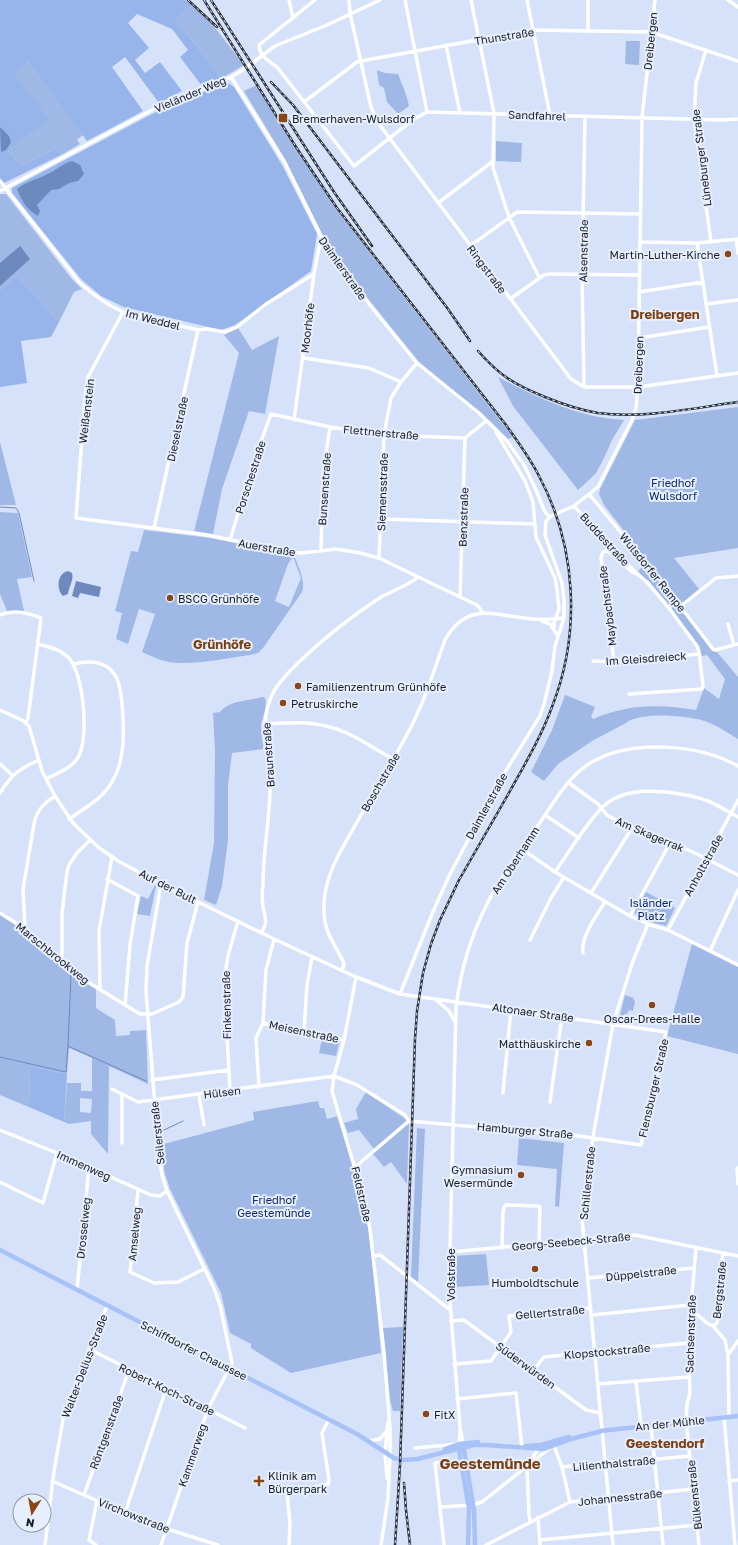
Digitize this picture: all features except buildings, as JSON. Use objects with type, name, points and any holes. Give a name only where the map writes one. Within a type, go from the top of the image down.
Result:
[{"type":"main road","name":"Schiffdorfer Chaussee","points":[[0,1250],[329,1419],[369,1441],[385,1453]]},
{"type":"main road","name":"An der Mühle","points":[[522,1447],[540,1445],[602,1430],[738,1416]]},
{"type":"main road","name":"An der Mühle","points":[[385,1453],[397,1459],[408,1460],[461,1445],[522,1447],[538,1450],[552,1447],[571,1439],[602,1430]]},
{"type":"main road","points":[[461,1445],[476,1545]]},
{"type":"main road","points":[[468,1545],[471,1505]]},
{"type":"street","points":[[289,0],[293,18]]},
{"type":"street","points":[[315,0],[259,45],[259,51],[263,57],[277,67],[354,166],[414,119],[427,112],[405,0]]},
{"type":"street","name":"Ringstraße","points":[[349,0],[350,13],[374,116],[566,374],[571,380],[584,387]]},
{"type":"street","name":"Vieländer Weg","points":[[0,190],[152,110],[232,77],[270,50],[380,0]]},
{"type":"street","points":[[471,0],[494,113],[492,162],[502,200],[539,277]]},
{"type":"street","points":[[527,0],[550,115]]},
{"type":"street","points":[[588,0],[588,31]]},
{"type":"street","name":"Dreibergen","points":[[549,517],[572,507],[598,487],[632,420],[636,408],[638,387],[642,118],[655,0]]},
{"type":"street","points":[[728,0],[738,6]]},
{"type":"street","name":"Thunstraße","points":[[304,102],[357,62],[533,30],[651,32],[738,61]]},
{"type":"street","points":[[446,45],[460,113]]},
{"type":"street","name":"Lüneburger Straße","points":[[706,50],[696,83],[694,119],[711,242]]},
{"type":"street","name":"Daimlerstraße","points":[[232,77],[285,163],[321,236],[369,304],[417,363],[467,403],[506,441],[524,465],[544,510],[549,517]]},
{"type":"street","name":"Sandfahrel","points":[[427,112],[738,119]]},
{"type":"street","name":"Alsenstraße","points":[[584,387],[582,274],[585,116]]},
{"type":"street","points":[[438,203],[492,162]]},
{"type":"street","name":"Im Weddel","points":[[0,181],[80,283],[114,308],[124,312],[198,330],[207,329],[225,332],[237,327],[266,304],[314,274]]},
{"type":"street","points":[[470,246],[517,212],[641,214]]},
{"type":"street","name":"Moorhöfe","points":[[294,420],[304,358],[314,274],[321,236]]},
{"type":"street","points":[[640,242],[697,243],[737,239],[738,253]]},
{"type":"street","points":[[697,243],[717,376]]},
{"type":"street","points":[[510,299],[539,277],[550,274],[640,275]]},
{"type":"street","points":[[639,292],[703,282]]},
{"type":"street","points":[[706,304],[738,300]]},
{"type":"street","name":"Weißenstein","points":[[76,518],[85,397],[88,377],[124,312]]},
{"type":"street","points":[[639,338],[710,327]]},
{"type":"street","name":"Dieselstraße","points":[[154,528],[198,330]]},
{"type":"street","points":[[304,358],[369,368],[401,382]]},
{"type":"street","name":"Siemensstraße","points":[[379,558],[384,435],[392,398],[401,382],[417,363]]},
{"type":"street","points":[[584,387],[638,387],[738,373]]},
{"type":"street","name":"Flettnerstraße","points":[[271,414],[330,427],[384,435],[465,438]]},
{"type":"street","name":"Porschestraße","points":[[230,540],[254,461],[271,414]]},
{"type":"street","points":[[465,438],[486,421]]},
{"type":"street","name":"Bunsenstraße","points":[[321,550],[323,474],[330,427]]},
{"type":"street","name":"Daimlerstraße","points":[[495,429],[525,481],[533,502],[538,544],[555,578],[559,609],[554,623],[554,628]]},
{"type":"street","name":"Benzstraße","points":[[460,597],[465,438]]},
{"type":"street","name":"Wulsdorfer Rampe","points":[[590,494],[681,606],[712,647],[715,650],[736,645]]},
{"type":"street","name":"Buddestraße","points":[[572,507],[636,573],[647,582],[696,646],[699,654]]},
{"type":"street","points":[[483,613],[533,619],[564,618],[562,583],[545,535],[545,524],[549,517]]},
{"type":"street","name":"Auerstraße","points":[[76,518],[207,535],[288,552],[302,553],[341,549],[379,558],[477,605],[483,613]]},
{"type":"street","points":[[381,519],[535,524]]},
{"type":"street","name":"Buddestraße","points":[[605,550],[632,572],[636,573]]},
{"type":"street","name":"Maybachstraße","points":[[605,550],[602,553],[602,558],[614,662]]},
{"type":"street","points":[[681,606],[716,578],[738,576]]},
{"type":"street","name":"Braunstraße","points":[[261,933],[265,926],[266,920],[263,907],[263,883],[270,792],[270,771],[264,724],[267,710],[275,689],[310,652],[336,629],[366,607],[394,590],[413,582],[418,577]]},
{"type":"street","points":[[0,615],[9,612],[24,612],[41,618],[28,718],[26,722],[0,710]]},
{"type":"street","name":"Boschstraße","points":[[342,970],[344,964],[343,961],[326,927],[324,916],[325,895],[333,870],[344,845],[393,760],[420,708],[445,640],[451,630],[464,619],[483,613]]},
{"type":"street","name":"Daimlerstraße","points":[[400,994],[449,876],[500,780],[540,716],[555,646],[564,618]]},
{"type":"street","points":[[533,619],[545,622],[554,628],[558,636]]},
{"type":"street","points":[[728,624],[736,645]]},
{"type":"street","points":[[38,644],[56,649],[68,656],[74,664],[80,685],[83,716],[83,740],[77,759],[70,766],[46,779]]},
{"type":"street","points":[[629,694],[702,689],[699,654]]},
{"type":"street","name":"Im Gleisdreieck","points":[[593,661],[614,662],[699,654]]},
{"type":"street","points":[[69,819],[92,804],[106,791],[112,781],[121,757],[123,733],[120,688],[115,674],[109,668],[93,662],[85,661],[74,664]]},
{"type":"street","name":"Auf der Bult","points":[[26,722],[30,728],[38,760],[46,779],[69,819],[90,840],[112,857],[161,884],[261,933],[356,977],[400,994]]},
{"type":"street","points":[[264,724],[309,723],[326,726],[349,735],[393,760]]},
{"type":"street","name":"Am Oberhamm","points":[[452,1124],[457,1001],[461,978],[474,932],[488,901],[545,815],[569,783],[590,763],[624,750],[638,748],[669,748],[698,752],[721,758],[738,766]]},
{"type":"street","points":[[0,793],[12,775],[28,764],[38,760]]},
{"type":"street","points":[[0,764],[12,775]]},
{"type":"street","name":"Am Skagerrak","points":[[569,783],[602,807],[607,815],[632,828],[670,843],[738,874]]},
{"type":"street","points":[[555,872],[598,811],[610,801],[624,794],[653,792],[687,795],[708,801],[738,817]]},
{"type":"street","points":[[26,929],[23,889],[36,814],[40,807],[55,796]]},
{"type":"street","name":"Anholtstraße","points":[[668,930],[738,800]]},
{"type":"street","points":[[545,815],[579,838]]},
{"type":"street","points":[[591,893],[632,828]]},
{"type":"street","points":[[62,962],[62,913],[67,872],[69,865],[77,853],[90,840]]},
{"type":"street","points":[[630,916],[670,843]]},
{"type":"street","points":[[522,849],[555,872],[630,916],[648,924],[668,930],[738,966]]},
{"type":"street","points":[[100,990],[99,931],[112,857]]},
{"type":"street","points":[[530,940],[550,898],[564,877]]},
{"type":"street","points":[[107,879],[138,896],[130,945],[125,1005]]},
{"type":"street","name":"Seilerstraße","points":[[161,884],[147,966],[147,1014],[153,1101],[159,1157],[162,1175],[167,1191],[220,1305],[232,1363],[230,1368]]},
{"type":"street","points":[[710,951],[738,890]]},
{"type":"street","points":[[147,1014],[179,1002],[183,997],[187,943],[198,902]]},
{"type":"street","points":[[583,953],[582,947],[605,902]]},
{"type":"street","name":"Marschbrookweg","points":[[0,913],[26,929],[80,977],[140,1014],[147,1014]]},
{"type":"street","name":"Finkenstraße","points":[[230,1090],[224,981],[228,956],[238,921]]},
{"type":"street","name":"Schillerstraße","points":[[613,1545],[582,1219],[593,1137],[613,1024],[633,960],[648,924]]},
{"type":"street","points":[[259,1087],[256,1038],[263,1023],[266,970],[274,939]]},
{"type":"street","points":[[304,1030],[307,985],[312,957]]},
{"type":"street","name":"Feldstraße","points":[[356,977],[344,1040],[334,1076],[332,1091],[365,1203],[373,1256],[389,1417],[389,1488]]},
{"type":"street","name":"Altonaer Straße","points":[[400,994],[666,1032]]},
{"type":"street","points":[[432,998],[440,1002],[449,1011],[456,1024]]},
{"type":"street","points":[[503,1093],[511,1009]]},
{"type":"street","points":[[550,1102],[562,1016]]},
{"type":"street","name":"Meisenstraße","points":[[263,1023],[304,1030],[344,1040]]},
{"type":"street","name":"Flensburger Straße","points":[[641,1144],[666,1032]]},
{"type":"street","points":[[152,1080],[229,1070]]},
{"type":"street","points":[[334,1076],[357,1084],[405,1115],[408,1122],[355,1167]]},
{"type":"street","name":"Hülsen","points":[[112,1089],[138,1102],[334,1076]]},
{"type":"street","points":[[122,1094],[122,1143]]},
{"type":"street","points":[[199,1095],[204,1125]]},
{"type":"street","name":"Hamburger Straße","points":[[408,1122],[452,1124],[593,1137],[641,1144]]},
{"type":"street","name":"Voßstraße","points":[[452,1124],[450,1321],[461,1445]]},
{"type":"street","name":"Immenweg","points":[[0,1130],[89,1167],[138,1190],[156,1196],[160,1196],[167,1191]]},
{"type":"street","points":[[0,1182],[43,1203],[56,1153]]},
{"type":"street","name":"Drosselweg","points":[[76,1290],[89,1167]]},
{"type":"street","points":[[737,1168],[738,1184]]},
{"type":"street","name":"Amselweg","points":[[138,1190],[130,1272],[154,1283],[178,1282],[204,1269]]},
{"type":"street","points":[[502,1248],[503,1212],[506,1205],[540,1207],[539,1244]]},
{"type":"street","name":"Georg-Seebeck-Straße","points":[[450,1252],[635,1235],[738,1256]]},
{"type":"street","name":"Sachsenstraße","points":[[686,1421],[687,1404],[690,1393],[688,1343],[691,1311],[690,1305],[696,1248]]},
{"type":"street","name":"Bergstraße","points":[[713,1326],[717,1323],[718,1317],[716,1312],[723,1253]]},
{"type":"street","points":[[373,1256],[380,1255],[450,1309]]},
{"type":"street","name":"Düppelstraße","points":[[588,1278],[694,1268]]},
{"type":"street","points":[[592,1315],[690,1305]]},
{"type":"street","name":"Walter-Delius-Straße","points":[[45,1545],[52,1481],[64,1414],[107,1306]]},
{"type":"street","name":"Gellertstraße","points":[[500,1346],[511,1332],[509,1316],[591,1308]]},
{"type":"street","points":[[691,1311],[713,1326],[725,1340],[728,1355],[730,1417]]},
{"type":"street","name":"Süderwürden","points":[[450,1321],[464,1320],[586,1410],[600,1413]]},
{"type":"street","points":[[728,1355],[738,1341]]},
{"type":"street","name":"Klopstockstraße","points":[[534,1371],[544,1356],[688,1343]]},
{"type":"street","points":[[454,1364],[491,1361],[500,1346]]},
{"type":"street","name":"Robert-Koch-Straße","points":[[89,1349],[246,1428]]},
{"type":"street","name":"Kammerweg","points":[[161,1545],[208,1409],[230,1368]]},
{"type":"street","name":"Röntgenstraße","points":[[84,1495],[129,1370]]},
{"type":"street","points":[[598,1384],[689,1376]]},
{"type":"street","points":[[636,1381],[641,1426]]},
{"type":"street","points":[[125,1512],[166,1389]]},
{"type":"street","points":[[457,1399],[516,1393],[522,1447]]},
{"type":"street","name":"Feldstraße","points":[[389,1417],[385,1453],[389,1488]]},
{"type":"street","points":[[724,1417],[735,1545]]},
{"type":"street","points":[[289,1545],[290,1524],[287,1493],[328,1484],[329,1480],[322,1433],[329,1419]]},
{"type":"street","name":"Bülkenstraße","points":[[686,1421],[698,1545]]},
{"type":"street","points":[[651,1425],[663,1545]]},
{"type":"street","points":[[369,1441],[380,1439],[387,1430]]},
{"type":"street","name":"An der Mühle","points":[[415,1448],[461,1445]]},
{"type":"street","points":[[530,1521],[527,1466],[540,1445]]},
{"type":"street","points":[[440,1507],[471,1505],[482,1502],[552,1447],[562,1467],[570,1502]]},
{"type":"street","name":"Lilienthalstraße","points":[[562,1467],[690,1456]]},
{"type":"street","points":[[442,1462],[435,1463],[444,1545]]},
{"type":"street","points":[[730,1481],[738,1480]]},
{"type":"street","name":"Virchowstraße","points":[[52,1481],[167,1529],[218,1545]]},
{"type":"street","points":[[381,1545],[389,1488]]},
{"type":"street","name":"Johannesstraße","points":[[486,1545],[530,1521],[570,1502],[693,1489]]},
{"type":"street","points":[[96,1545],[89,1540],[97,1501]]},
{"type":"street","points":[[538,1517],[540,1545]]},
{"type":"street","points":[[540,1540],[696,1525]]},
{"type":"green space","points":[[192,5],[212,24],[244,65],[222,78],[175,19]]},
{"type":"green space","points":[[626,41],[640,41],[639,65],[625,64]]},
{"type":"green space","points":[[28,62],[83,135],[77,140],[80,144],[61,155],[57,148],[21,166],[8,151],[48,119],[12,73]]},
{"type":"green space","points":[[377,70],[385,73],[398,74],[409,106],[398,114],[387,102],[384,88],[379,85]]},
{"type":"green space","points":[[257,85],[335,208],[513,437],[508,439],[491,422],[419,362],[370,301],[324,238],[285,159],[244,91]]},
{"type":"green space","points":[[496,141],[522,143],[521,162],[496,161]]},
{"type":"green space","points":[[0,194],[6,194],[71,278],[82,289],[74,292],[59,322],[17,275],[0,290]]},
{"type":"green space","points":[[238,328],[252,350],[279,336],[265,414],[249,411],[222,489],[213,534],[194,531],[239,353],[224,335]]},
{"type":"green space","points":[[498,377],[568,409],[593,416],[624,420],[612,440],[596,473],[578,490],[513,406]]},
{"type":"green space","name":"Friedhof Wulsdorf","points":[[738,407],[738,548],[674,558],[699,589],[679,606],[712,651],[717,652],[738,677],[738,739],[722,729],[697,719],[676,716],[642,717],[633,719],[592,741],[558,764],[544,781],[531,772],[552,730],[565,695],[595,707],[591,717],[593,719],[619,710],[631,708],[656,706],[696,710],[704,688],[719,699],[725,679],[707,655],[702,656],[699,646],[669,607],[638,571],[648,562],[604,505],[599,494],[600,489],[635,420]]},
{"type":"green space","points":[[0,442],[16,505],[0,505]]},
{"type":"green space","points":[[0,512],[18,513],[32,577],[17,579],[24,611],[7,611],[0,594]]},
{"type":"green space","points":[[144,530],[211,538],[294,555],[302,578],[303,588],[302,592],[258,653],[220,660],[187,663],[165,661],[142,652],[155,614],[139,609],[128,644],[116,639],[122,613],[115,611],[131,551],[138,552]],"holes":[[[293,557],[301,578],[289,607],[275,601],[288,564]]]},
{"type":"green space","points":[[262,697],[265,698],[266,701],[261,726],[264,749],[232,753],[228,785],[228,840],[222,886],[216,905],[204,900],[214,843],[215,751],[213,713],[220,712],[228,705],[234,703]]},
{"type":"green space","points":[[155,885],[150,916],[137,914],[141,896],[148,899]]},
{"type":"green space","name":"Isländer Platz","points":[[646,892],[675,908],[666,926],[654,923],[634,913]]},
{"type":"green space","points":[[0,915],[22,929],[73,974],[96,989],[96,1008],[115,1020],[116,1036],[130,1035],[130,1031],[146,1030],[148,1084],[109,1066],[108,1154],[91,1134],[91,1121],[69,1124],[64,1122],[67,1083],[81,1083],[81,1091],[92,1091],[92,1058],[69,1048],[67,1074],[30,1066],[29,1107],[0,1095]],"holes":[[[80,1098],[92,1099],[91,1113],[80,1112]]]},
{"type":"green space","points":[[692,944],[738,967],[738,1054],[667,1036]]},
{"type":"green space","points":[[625,995],[634,998],[633,1000],[635,1001],[633,1011],[629,1010],[627,1014],[624,1014],[623,1016],[620,1015]]},
{"type":"green space","points":[[322,1039],[339,1043],[336,1056],[319,1053]]},
{"type":"green space","points":[[366,1092],[407,1120],[374,1149],[359,1130],[348,1133],[344,1123],[358,1119],[356,1109]]},
{"type":"green space","name":"Friedhof Geestemünde","points":[[318,1101],[320,1108],[324,1108],[327,1119],[337,1116],[363,1200],[372,1259],[381,1353],[291,1373],[251,1348],[251,1344],[230,1333],[221,1293],[170,1189],[165,1174],[160,1145],[254,1120],[253,1112]]},
{"type":"green space","points":[[409,1123],[407,1184],[391,1162],[384,1167],[373,1154]]},
{"type":"green space","points":[[417,1128],[425,1129],[418,1282],[411,1277]]},
{"type":"green space","points":[[519,1138],[564,1143],[559,1207],[555,1206],[557,1169],[517,1165]]},
{"type":"green space","points":[[486,1254],[489,1285],[455,1287],[453,1256]]},
{"type":"green space","points":[[403,1327],[400,1411],[393,1411],[390,1400],[383,1328]]},
{"type":"shaded area","points":[[0,0],[185,0],[192,5],[175,19],[222,78],[202,86],[180,57],[188,50],[172,29],[137,14],[128,23],[149,48],[135,60],[145,73],[160,62],[182,91],[159,103],[125,57],[112,67],[143,111],[87,141],[28,62],[13,73],[49,119],[8,151],[21,166],[57,148],[61,155],[4,183],[0,178]]},
{"type":"shaded area","points":[[227,82],[234,87],[282,165],[317,234],[311,271],[235,325],[221,330],[124,307],[101,296],[81,279],[12,193],[12,188],[152,114]]},
{"type":"shaded area","points":[[0,127],[9,136],[11,142],[6,150],[1,152]]},
{"type":"shaded area","points":[[72,161],[80,165],[84,174],[78,181],[69,183],[59,189],[51,190],[37,205],[40,211],[38,216],[34,214],[20,197],[17,189],[26,183],[50,173]]},
{"type":"shaded area","points":[[20,246],[30,259],[0,286],[0,263]]},
{"type":"shaded area","points":[[17,275],[59,322],[51,337],[21,341],[27,383],[0,387],[0,290]]},
{"type":"shaded area","points":[[68,571],[72,573],[72,581],[68,594],[63,596],[59,590],[59,582],[64,572]]},
{"type":"shaded area","points":[[76,581],[101,587],[99,597],[80,593],[78,598],[72,596]]},
{"type":"shaded area","points":[[30,1066],[67,1074],[64,1122],[29,1107]]},
{"type":"waterway","points":[[0,507],[16,508],[19,513],[34,581]]},
{"type":"waterway","points":[[68,1046],[71,975]]},
{"type":"waterway","points":[[0,1057],[66,1072],[68,1046],[146,1081]]},
{"type":"waterway","points":[[160,1132],[183,1121]]},
{"type":"railway","points":[[188,0],[217,27]]},
{"type":"railway","points":[[204,0],[296,147],[337,208],[506,425],[528,456],[552,503],[561,532],[571,590],[571,620],[568,650],[552,707],[543,729],[527,760],[459,880],[440,920],[431,944],[423,973],[417,1011],[415,1039],[400,1465],[395,1545]]},
{"type":"railway","points":[[211,0],[334,192],[372,246]]},
{"type":"railway","points":[[271,82],[293,105],[448,309],[470,341]]},
{"type":"railway","points":[[478,351],[494,367],[516,384],[558,402],[591,412],[632,415],[650,414],[738,402]]},
{"type":"railway","points":[[404,1483],[410,1545]]},
{"type":"place","name":"Bremerhaven-Wulsdorf","points":[[283,118]]},
{"type":"place","name":"Martin-Luther-Kirche","points":[[728,254]]},
{"type":"place","name":"BSCG Grünhöfe","points":[[170,598]]},
{"type":"place","name":"Familienzentrum Grünhöfe","points":[[298,686]]},
{"type":"place","name":"Petruskirche","points":[[283,703]]},
{"type":"place","name":"Oscar-Drees-Halle","points":[[652,1005]]},
{"type":"place","name":"Matthäuskirche","points":[[589,1043]]},
{"type":"place","name":"Gymnasium Wesermünde","points":[[521,1175]]},
{"type":"place","name":"Humboldtschule","points":[[535,1269]]},
{"type":"place","name":"FitX","points":[[426,1414]]},
{"type":"place","name":"Klinik am Bürgerpark","points":[[259,1481]]},
{"type":"district","name":"Dreibergen","points":[[665,314]]},
{"type":"district","name":"Grünhöfe","points":[[222,644]]},
{"type":"district","name":"Geestendorf","points":[[665,1443]]},
{"type":"district","name":"Geestemünde","points":[[490,1463]]}]
